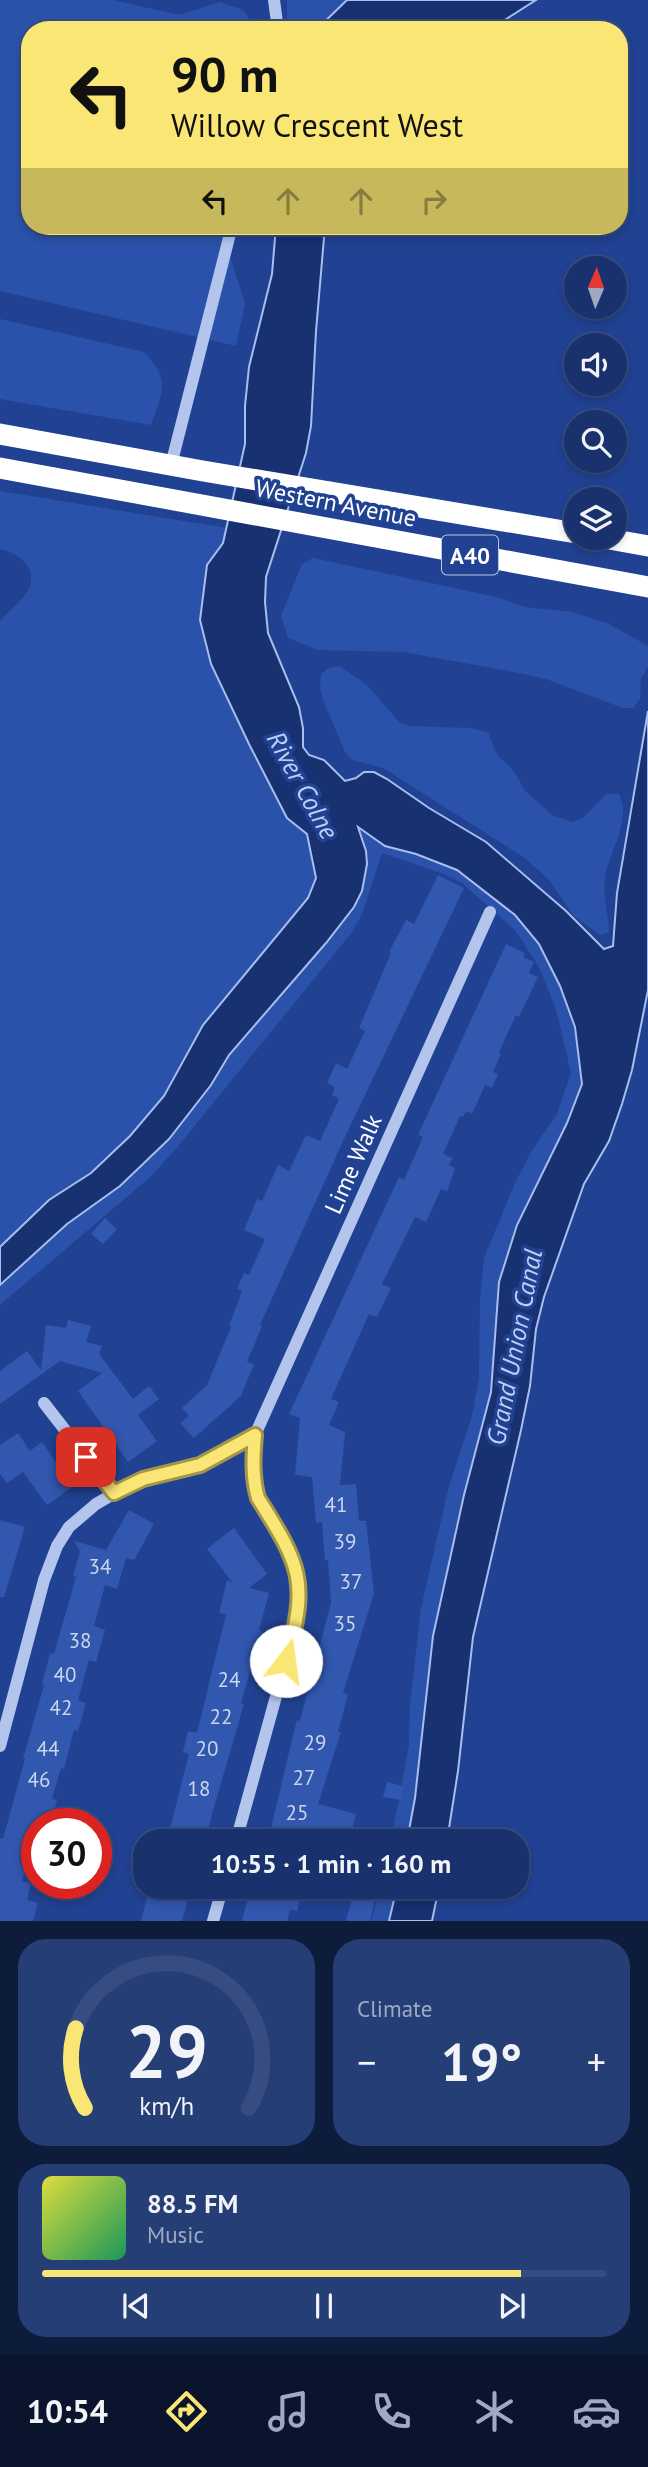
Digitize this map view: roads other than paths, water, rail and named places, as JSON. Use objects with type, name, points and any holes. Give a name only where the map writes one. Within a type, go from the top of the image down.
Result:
[{"type":"highway","name":"Western Avenue","points":[[0,434],[564,531]]},
{"type":"highway","name":"Western Avenue","points":[[0,469],[56,477],[643,586]]},
{"type":"highway","points":[[627,542],[648,546]]},
{"type":"street","points":[[274,0],[277,21]]},
{"type":"street","points":[[171,465],[230,235]]},
{"type":"street","name":"Lime Walk","points":[[255,1435],[490,912]]},
{"type":"street","points":[[44,1403],[114,1493]]},
{"type":"street","points":[[0,1746],[44,1580],[57,1546],[69,1527],[114,1493],[143,1479],[200,1465],[255,1435]]},
{"type":"street","points":[[239,1829],[293,1635],[300,1598],[293,1558],[256,1489],[253,1457],[255,1435]]},
{"type":"street","points":[[214,1921],[220,1899]]},
{"type":"water","points":[[347,0],[536,0],[503,21],[325,21]]},
{"type":"water","points":[[275,235],[324,235],[311,426],[306,453],[266,577],[265,602],[268,633],[299,707],[303,747],[309,755],[324,760],[345,781],[364,772],[374,772],[486,842],[566,911],[604,949],[613,946],[617,893],[648,711],[648,990],[632,1070],[622,1104],[609,1141],[584,1184],[544,1297],[536,1329],[530,1386],[521,1430],[473,1637],[449,1829],[409,1829],[433,1636],[464,1495],[491,1392],[499,1282],[517,1225],[567,1123],[582,1084],[575,1027],[560,986],[539,944],[515,915],[457,870],[416,854],[385,846],[358,827],[366,851],[367,864],[362,891],[354,907],[326,943],[229,1055],[211,1085],[169,1139],[120,1186],[67,1224],[0,1285],[0,1247],[49,1200],[91,1173],[130,1136],[164,1096],[203,1025],[308,898],[316,878],[307,834],[287,818],[249,744],[211,664],[200,620],[207,565],[223,543],[245,444],[249,367],[272,274]]},
{"type":"water","points":[[394,1899],[437,1899],[432,1921],[389,1921]]},
{"type":"water label","name":"River Colne","points":[[303,785]]},
{"type":"water label","name":"Grand Union Canal","points":[[514,1347]]}]
